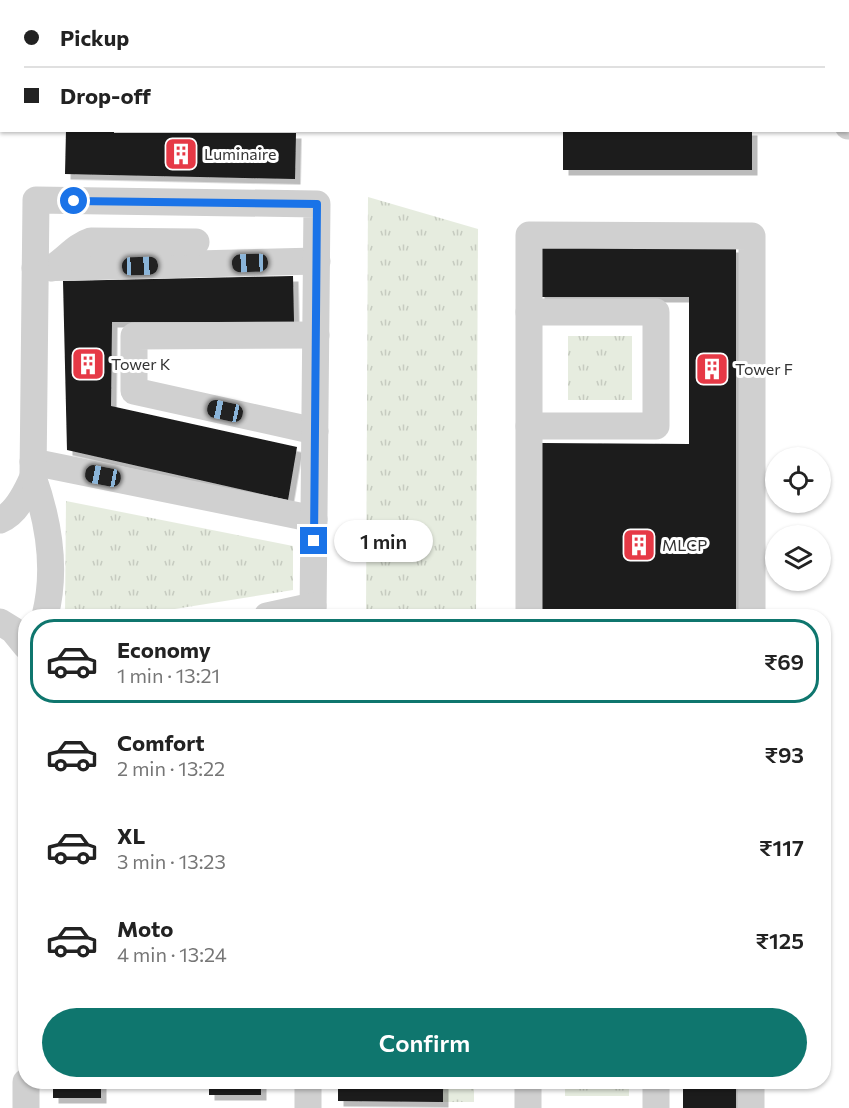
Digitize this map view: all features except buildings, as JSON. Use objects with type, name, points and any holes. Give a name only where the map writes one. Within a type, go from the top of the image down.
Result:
[{"type":"street","points":[[46,609],[50,544],[33,470],[43,268],[36,200],[317,204],[313,609]]},
{"type":"street","points":[[43,268],[66,259],[83,243],[91,241],[196,234],[91,227],[83,225],[66,208],[52,201]]},
{"type":"street","points":[[529,609],[529,235],[752,236],[752,609]]},
{"type":"street","points":[[43,268],[317,261]]},
{"type":"street","points":[[529,312],[656,312],[656,426],[529,426]]},
{"type":"street","points":[[315,431],[134,392],[134,336],[316,334]]},
{"type":"street","points":[[33,470],[314,519]]},
{"type":"street","points":[[0,520],[6,518],[20,501],[33,470]]},
{"type":"street","points":[[0,622],[18,635]]},
{"type":"street","points":[[26,1089],[26,1108]]},
{"type":"street","points":[[308,1089],[308,1108]]},
{"type":"street","points":[[528,1089],[528,1108]]},
{"type":"street","points":[[656,1089],[656,1108]]},
{"type":"street","points":[[751,1089],[751,1108]]},
{"type":"green space","points":[[368,197],[478,229],[476,609],[366,609]]},
{"type":"green space","points":[[568,336],[632,336],[632,400],[568,400]]},
{"type":"green space","points":[[66,501],[293,546],[293,590],[175,609],[65,609]]},
{"type":"green space","points":[[443,1089],[474,1089],[474,1102],[443,1102]]},
{"type":"green space","points":[[565,1089],[629,1089],[629,1096],[565,1096]]},
{"type":"place","name":"Luminaire","points":[[181,154]]},
{"type":"place","name":"Tower K","points":[[88,364]]},
{"type":"place","name":"Tower F","points":[[712,369]]},
{"type":"place","name":"MLCP","points":[[639,545]]},
{"type":"route","points":[[74,201],[317,204],[314,541]]}]
